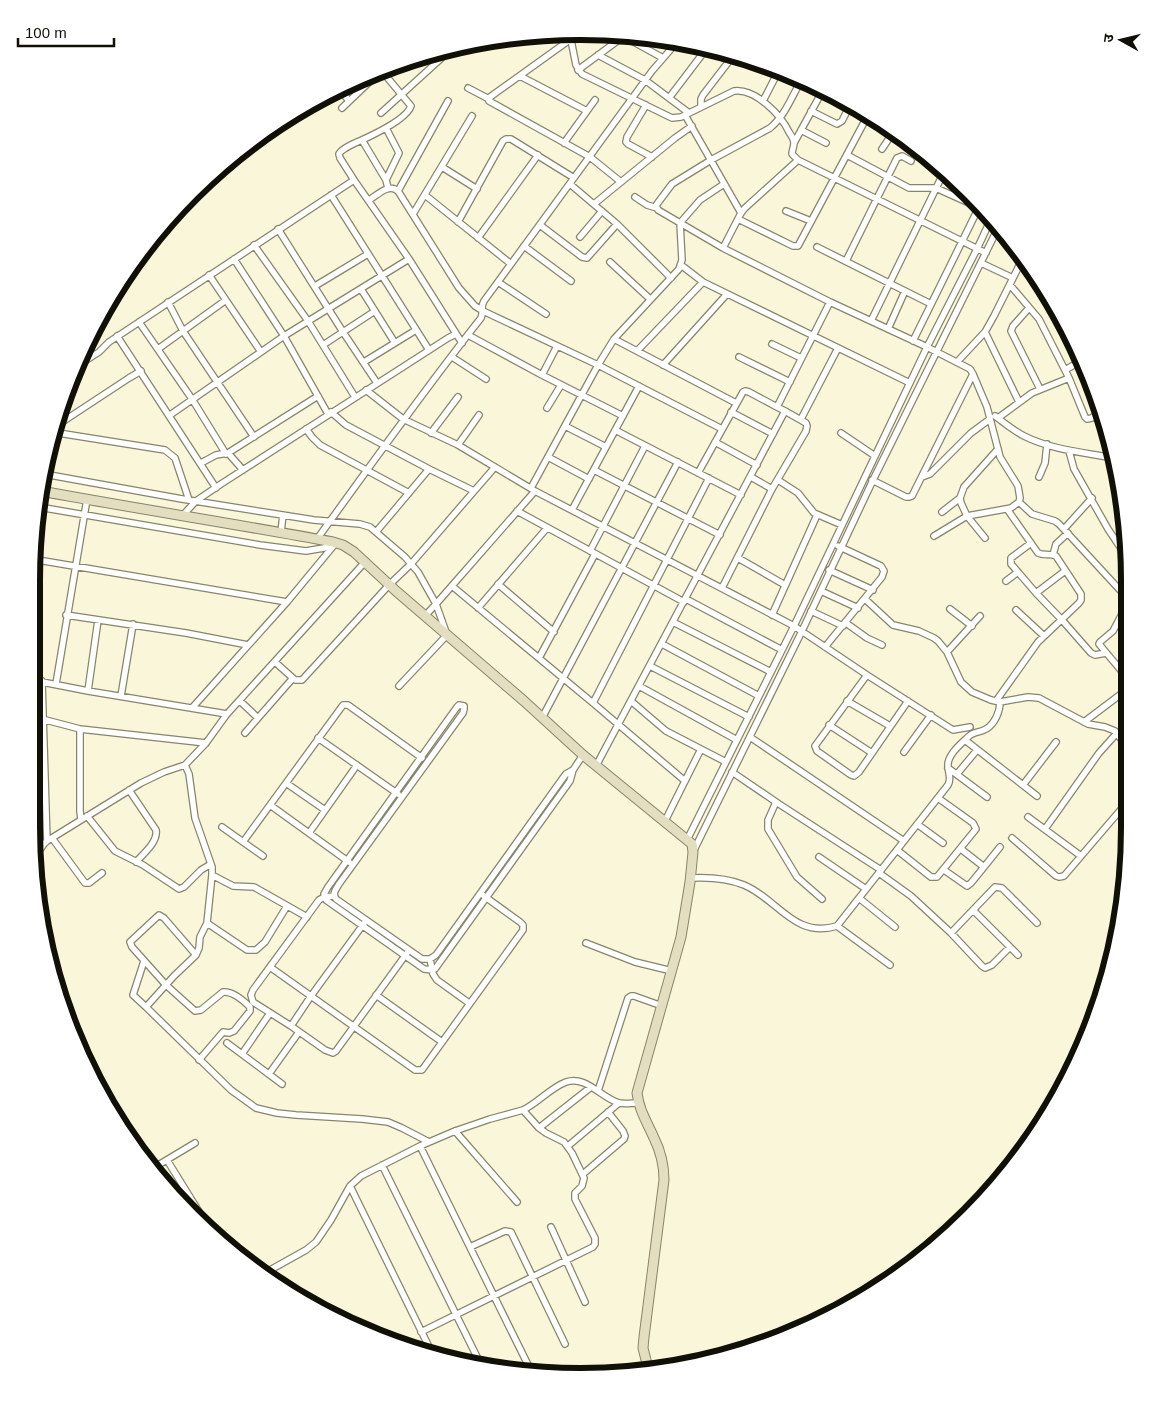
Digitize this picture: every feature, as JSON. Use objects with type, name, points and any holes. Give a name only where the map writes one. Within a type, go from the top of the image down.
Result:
[{"type":"street","points":[[571,40],[578,70],[587,77],[672,118],[676,119],[730,93],[743,91],[763,101],[785,123],[794,143]]},
{"type":"street","points":[[489,99],[571,40]]},
{"type":"street","points":[[578,70],[616,41]]},
{"type":"street","points":[[636,43],[663,58]]},
{"type":"street","points":[[317,539],[386,446],[403,419],[481,318],[483,312],[482,304],[645,80],[672,48]]},
{"type":"street","points":[[669,98],[703,54]]},
{"type":"street","points":[[598,55],[645,80],[687,114],[739,216],[795,246],[800,243],[865,121]]},
{"type":"street","points":[[381,113],[442,58]]},
{"type":"street","points":[[701,107],[703,95],[729,61]]},
{"type":"street","points":[[387,76],[410,103],[411,108],[386,128],[343,150],[339,154],[340,158],[409,259],[462,343]]},
{"type":"street","points":[[520,76],[587,111]]},
{"type":"street","points":[[763,101],[776,77]]},
{"type":"street","points":[[342,108],[367,84]]},
{"type":"street","points":[[657,208],[657,204],[672,184],[770,128],[780,118],[798,86]]},
{"type":"street","points":[[468,88],[489,99],[491,103],[590,157],[620,182]]},
{"type":"street","points":[[344,95],[349,101]]},
{"type":"street","points":[[820,96],[794,143],[792,154],[798,160],[986,253]]},
{"type":"street","points":[[564,143],[595,100]]},
{"type":"street","points":[[398,191],[448,101]]},
{"type":"street","points":[[646,106],[627,136],[626,142],[652,157]]},
{"type":"street","points":[[811,111],[837,124],[842,121],[847,110]]},
{"type":"street","points":[[413,214],[472,116]]},
{"type":"street","points":[[594,204],[692,126]]},
{"type":"street","points":[[386,128],[399,153],[386,180]]},
{"type":"street","points":[[801,130],[826,143]]},
{"type":"street","points":[[882,149],[890,137]]},
{"type":"street","points":[[458,222],[503,141],[506,139],[511,138],[574,178]]},
{"type":"street","points":[[362,140],[386,180],[388,188]]},
{"type":"street","points":[[478,238],[538,155]]},
{"type":"street","points":[[847,155],[909,188],[936,188],[965,200]]},
{"type":"street","points":[[846,261],[899,156],[911,161]]},
{"type":"street","points":[[723,248],[745,208],[798,160]]},
{"type":"street","points":[[442,167],[477,189]]},
{"type":"street","points":[[871,321],[941,178]]},
{"type":"street","points":[[88,359],[99,352],[108,342],[354,180]]},
{"type":"street","points":[[570,184],[617,224],[670,278]]},
{"type":"street","points":[[425,616],[517,511],[533,490],[548,457],[614,339],[679,269],[681,265],[680,223],[700,200],[724,184]]},
{"type":"street","points":[[369,200],[388,188],[394,188],[398,191],[459,288],[472,304],[483,312],[598,365],[722,429]]},
{"type":"street","points":[[331,195],[429,350]]},
{"type":"street","points":[[425,195],[511,264]]},
{"type":"street","points":[[635,197],[647,206],[657,208],[723,248],[830,302],[966,366],[973,374],[989,415],[1002,461],[1018,486],[1020,493],[1019,502],[1007,509],[968,516],[934,536]]},
{"type":"street","points":[[580,237],[602,211]]},
{"type":"street","points":[[786,211],[811,221]]},
{"type":"street","points":[[913,340],[976,212]]},
{"type":"street","points":[[540,225],[582,257],[587,258],[617,224]]},
{"type":"street","points":[[687,840],[794,626],[927,347],[988,225]]},
{"type":"street","points":[[278,229],[377,383]]},
{"type":"street","points":[[693,852],[802,631],[873,480],[995,234]]},
{"type":"street","points":[[254,245],[308,321],[354,397]]},
{"type":"street","points":[[524,246],[571,281]]},
{"type":"street","points":[[817,246],[931,304]]},
{"type":"street","points":[[315,286],[368,254]]},
{"type":"street","points":[[234,259],[284,336],[318,396],[330,413],[346,425],[474,491]]},
{"type":"street","points":[[170,415],[284,336],[409,259]]},
{"type":"street","points":[[610,262],[650,299]]},
{"type":"street","points":[[981,263],[1013,278]]},
{"type":"street","points":[[681,265],[703,282],[910,383]]},
{"type":"street","points":[[957,362],[985,332],[1019,265]]},
{"type":"street","points":[[209,275],[261,352]]},
{"type":"street","points":[[498,282],[546,314]]},
{"type":"street","points":[[637,351],[703,282]]},
{"type":"street","points":[[1010,285],[1042,325],[1069,378],[1085,417],[1087,419],[1095,415]]},
{"type":"street","points":[[361,289],[395,342]]},
{"type":"street","points":[[888,329],[906,291]]},
{"type":"street","points":[[663,365],[727,294]]},
{"type":"street","points":[[158,349],[226,300]]},
{"type":"street","points":[[168,302],[184,331],[254,437]]},
{"type":"street","points":[[777,407],[830,302]]},
{"type":"street","points":[[1029,308],[1013,326],[1011,331],[1040,389]]},
{"type":"street","points":[[323,345],[375,311]]},
{"type":"street","points":[[138,322],[227,453],[243,470]]},
{"type":"street","points":[[364,362],[416,330]]},
{"type":"street","points":[[985,332],[1020,402]]},
{"type":"street","points":[[183,515],[196,502],[306,428],[456,334]]},
{"type":"street","points":[[468,335],[623,416]]},
{"type":"street","points":[[118,336],[216,488]]},
{"type":"street","points":[[614,339],[736,403]]},
{"type":"street","points":[[772,344],[801,358]]},
{"type":"street","points":[[542,375],[557,346]]},
{"type":"street","points":[[801,419],[838,348]]},
{"type":"street","points":[[452,357],[486,379]]},
{"type":"street","points":[[739,357],[790,382]]},
{"type":"street","points":[[1065,370],[1076,364]]},
{"type":"street","points":[[65,420],[141,371]]},
{"type":"street","points":[[914,374],[924,379]]},
{"type":"street","points":[[865,476],[909,498],[914,494],[973,374]]},
{"type":"street","points":[[998,418],[1032,393],[1069,378]]},
{"type":"street","points":[[547,408],[561,384]]},
{"type":"street","points":[[572,510],[639,386]]},
{"type":"street","points":[[366,390],[403,419],[458,445],[533,490],[794,626],[953,730],[970,727]]},
{"type":"street","points":[[698,473],[741,394],[745,391],[806,423],[806,431],[772,489],[722,588]]},
{"type":"street","points":[[200,463],[216,455],[227,453],[318,396]]},
{"type":"street","points":[[431,433],[458,397]]},
{"type":"street","points":[[596,766],[785,411]]},
{"type":"street","points":[[731,412],[773,434]]},
{"type":"street","points":[[458,445],[479,415]]},
{"type":"street","points":[[989,415],[998,418],[1023,435],[1047,444],[1070,451],[1106,456]]},
{"type":"street","points":[[922,477],[930,474],[989,415]]},
{"type":"street","points":[[890,424],[899,428]]},
{"type":"street","points":[[565,426],[606,447]]},
{"type":"street","points":[[306,428],[320,445],[409,493]]},
{"type":"street","points":[[615,430],[741,495]]},
{"type":"street","points":[[60,433],[165,450],[175,458],[189,500]]},
{"type":"street","points":[[840,433],[875,456]]},
{"type":"street","points":[[715,442],[757,465]]},
{"type":"street","points":[[1039,478],[1045,463],[1047,444]]},
{"type":"street","points":[[539,658],[554,632],[603,527],[645,446]]},
{"type":"street","points":[[878,449],[887,454]]},
{"type":"street","points":[[942,512],[960,498],[964,487],[998,449]]},
{"type":"street","points":[[1070,451],[1074,469],[1120,546]]},
{"type":"street","points":[[548,457],[589,479]]},
{"type":"street","points":[[542,718],[678,462]]},
{"type":"street","points":[[275,662],[293,678],[299,681],[302,680],[389,585],[411,564],[495,467]]},
{"type":"street","points":[[376,532],[429,469]]},
{"type":"street","points":[[594,470],[720,535]]},
{"type":"street","points":[[50,475],[196,502],[360,524],[370,527],[405,557],[418,572],[436,604],[447,635]]},
{"type":"street","points":[[751,477],[772,489]]},
{"type":"street","points":[[593,703],[709,478]]},
{"type":"street","points":[[778,480],[798,493],[817,515],[842,525]]},
{"type":"street","points":[[48,492],[280,532],[343,545],[354,552],[583,755],[692,844],[693,852],[682,937],[637,1093],[638,1103],[664,1166],[664,1180],[644,1337],[647,1364]]},
{"type":"street","points":[[960,498],[968,516],[985,538]]},
{"type":"street","points":[[1053,554],[1056,544],[1092,498]]},
{"type":"street","points":[[56,684],[66,615],[87,499]]},
{"type":"street","points":[[1019,502],[1032,514],[1055,521],[1121,592]]},
{"type":"street","points":[[45,508],[250,544],[306,551],[324,548],[337,543]]},
{"type":"street","points":[[690,878],[710,877],[726,879],[745,885],[756,891],[798,923],[820,929],[836,926],[950,782],[948,761],[951,756],[972,733],[985,730],[992,724],[999,710],[998,701],[1035,647],[1082,598],[1056,556],[1038,553],[1007,509]]},
{"type":"street","points":[[517,511],[653,586],[782,650]]},
{"type":"street","points":[[280,532],[283,515]]},
{"type":"street","points":[[772,615],[817,515]]},
{"type":"street","points":[[478,608],[547,528]]},
{"type":"street","points":[[192,708],[337,543]]},
{"type":"street","points":[[1031,543],[1012,558],[1011,564],[1090,653],[1106,653]]},
{"type":"street","points":[[825,647],[873,590],[882,577],[884,570],[833,544]]},
{"type":"street","points":[[738,558],[785,586]]},
{"type":"street","points":[[41,560],[286,602]]},
{"type":"street","points":[[41,848],[129,790],[164,772],[185,765],[206,744],[227,714],[364,562]]},
{"type":"street","points":[[823,566],[873,590]]},
{"type":"street","points":[[1036,593],[1066,571]]},
{"type":"street","points":[[1006,581],[1018,572]]},
{"type":"street","points":[[498,584],[554,632]]},
{"type":"street","points":[[452,586],[685,781]]},
{"type":"street","points":[[821,590],[858,608]]},
{"type":"street","points":[[865,599],[892,625],[900,628],[914,629],[934,638],[947,652],[956,674],[965,687],[978,696],[998,701],[1028,697],[1039,698],[1084,722],[1111,728],[1121,739]]},
{"type":"street","points":[[950,609],[972,626]]},
{"type":"street","points":[[1016,610],[1044,636]]},
{"type":"street","points":[[811,611],[845,624],[882,645]]},
{"type":"street","points":[[66,615],[133,624],[248,645]]},
{"type":"street","points":[[947,652],[980,616]]},
{"type":"street","points":[[1121,616],[1113,631],[1100,642],[1100,646],[1121,671]]},
{"type":"street","points":[[88,691],[98,620]]},
{"type":"street","points":[[673,622],[771,672]]},
{"type":"street","points":[[121,696],[133,624]]},
{"type":"street","points":[[399,686],[447,635]]},
{"type":"street","points":[[662,644],[759,696]]},
{"type":"street","points":[[650,666],[748,717]]},
{"type":"street","points":[[867,675],[829,725],[815,748],[851,775],[856,775],[908,700]]},
{"type":"street","points":[[245,733],[293,678]]},
{"type":"street","points":[[102,873],[89,883],[84,883],[50,840],[42,719],[42,682],[227,714]]},
{"type":"street","points":[[639,686],[737,740]]},
{"type":"street","points":[[1084,722],[1121,694]]},
{"type":"street","points":[[240,701],[258,718]]},
{"type":"street","points":[[632,701],[666,731],[726,762]]},
{"type":"street","points":[[847,701],[890,726]]},
{"type":"street","points":[[243,842],[340,707],[346,704],[427,762]]},
{"type":"street","points":[[334,896],[336,889],[462,713],[464,706],[459,705],[325,891],[324,897],[328,902],[424,969],[432,970],[439,965],[483,895]]},
{"type":"street","points":[[904,752],[931,715]]},
{"type":"street","points":[[42,719],[80,729],[206,744]]},
{"type":"street","points":[[829,725],[872,753]]},
{"type":"street","points":[[80,729],[80,812],[114,852],[136,862],[179,889],[184,887],[200,870],[211,864]]},
{"type":"street","points":[[1045,830],[1099,753],[1117,733]]},
{"type":"street","points":[[318,738],[402,797]]},
{"type":"street","points":[[750,738],[904,841]]},
{"type":"street","points":[[965,740],[1037,796]]},
{"type":"street","points":[[1023,785],[1056,742]]},
{"type":"street","points":[[665,821],[700,749]]},
{"type":"street","points":[[957,774],[977,750]]},
{"type":"street","points":[[334,896],[422,959],[430,959],[436,955],[570,781],[573,770],[583,755]]},
{"type":"street","points":[[146,1007],[196,955],[200,937],[207,923],[212,875],[211,864],[195,818],[189,774],[185,765]]},
{"type":"street","points":[[309,833],[357,765]]},
{"type":"street","points":[[948,768],[987,797]]},
{"type":"street","points":[[732,772],[880,871],[911,896],[985,968],[992,965],[1010,947]]},
{"type":"street","points":[[286,783],[325,810]]},
{"type":"street","points":[[129,790],[157,834],[156,840],[136,862]]},
{"type":"street","points":[[897,850],[931,877],[937,877],[974,832],[976,829],[973,822],[938,798]]},
{"type":"street","points":[[776,802],[768,820],[768,829],[797,877],[822,899]]},
{"type":"street","points":[[270,805],[353,865]]},
{"type":"street","points":[[1012,838],[1059,877],[1064,876],[1121,809]]},
{"type":"street","points":[[1028,817],[1081,856]]},
{"type":"street","points":[[917,824],[943,843]]},
{"type":"street","points":[[222,827],[263,856]]},
{"type":"street","points":[[944,870],[967,886],[1000,847]]},
{"type":"street","points":[[961,848],[984,867]]},
{"type":"street","points":[[819,857],[866,889]]},
{"type":"street","points":[[212,875],[233,886],[254,887],[307,917]]},
{"type":"street","points":[[951,933],[993,888],[999,886],[1037,923]]},
{"type":"street","points":[[270,967],[419,1071],[425,1068],[469,1003],[523,930],[523,925],[520,922],[483,895]]},
{"type":"street","points":[[334,896],[324,897],[319,900],[251,995],[253,1002],[325,1050],[333,1053],[409,950]]},
{"type":"street","points":[[859,898],[896,927]]},
{"type":"street","points":[[207,923],[247,950],[253,951],[259,949],[265,942],[287,906]]},
{"type":"street","points":[[973,910],[1018,955]]},
{"type":"street","points":[[196,955],[164,918],[159,915],[130,942],[166,985],[195,1012],[201,1010],[226,991],[250,1007],[250,1011],[234,1031],[229,1033],[222,1032],[200,1060]]},
{"type":"street","points":[[291,1026],[367,919]]},
{"type":"street","points":[[836,926],[890,965]]},
{"type":"street","points":[[586,943],[635,962],[672,971]]},
{"type":"street","points":[[430,959],[432,970],[437,980],[469,1003]]},
{"type":"street","points":[[144,961],[133,994],[231,1090],[256,1108],[277,1113],[388,1122],[429,1142]]},
{"type":"street","points":[[376,995],[442,1042]]},
{"type":"street","points":[[598,1091],[628,998],[634,996],[662,1006]]},
{"type":"street","points":[[242,1054],[270,1013]]},
{"type":"street","points":[[269,1074],[299,1032]]},
{"type":"street","points":[[227,1043],[282,1084]]},
{"type":"street","points":[[270,1270],[306,1250],[316,1242],[350,1186],[361,1176],[420,1146],[455,1131],[523,1110],[566,1082],[577,1081],[619,1103],[638,1103]]},
{"type":"street","points":[[539,1128],[591,1087]]},
{"type":"street","points":[[568,1146],[619,1103]]},
{"type":"street","points":[[421,1332],[593,1247],[595,1244],[595,1238],[574,1196],[584,1183],[583,1174],[568,1146],[546,1134],[523,1110]]},
{"type":"street","points":[[583,1174],[624,1139],[623,1131],[608,1112]]},
{"type":"street","points":[[455,1131],[516,1202]]},
{"type":"street","points":[[158,1165],[195,1143]]},
{"type":"street","points":[[420,1146],[528,1365]]},
{"type":"street","points":[[167,1160],[198,1210]]},
{"type":"street","points":[[382,1164],[478,1358]]},
{"type":"street","points":[[350,1186],[428,1346]]},
{"type":"street","points":[[551,1227],[585,1302]]},
{"type":"street","points":[[470,1247],[505,1231],[509,1231],[512,1234],[565,1344]]}]
